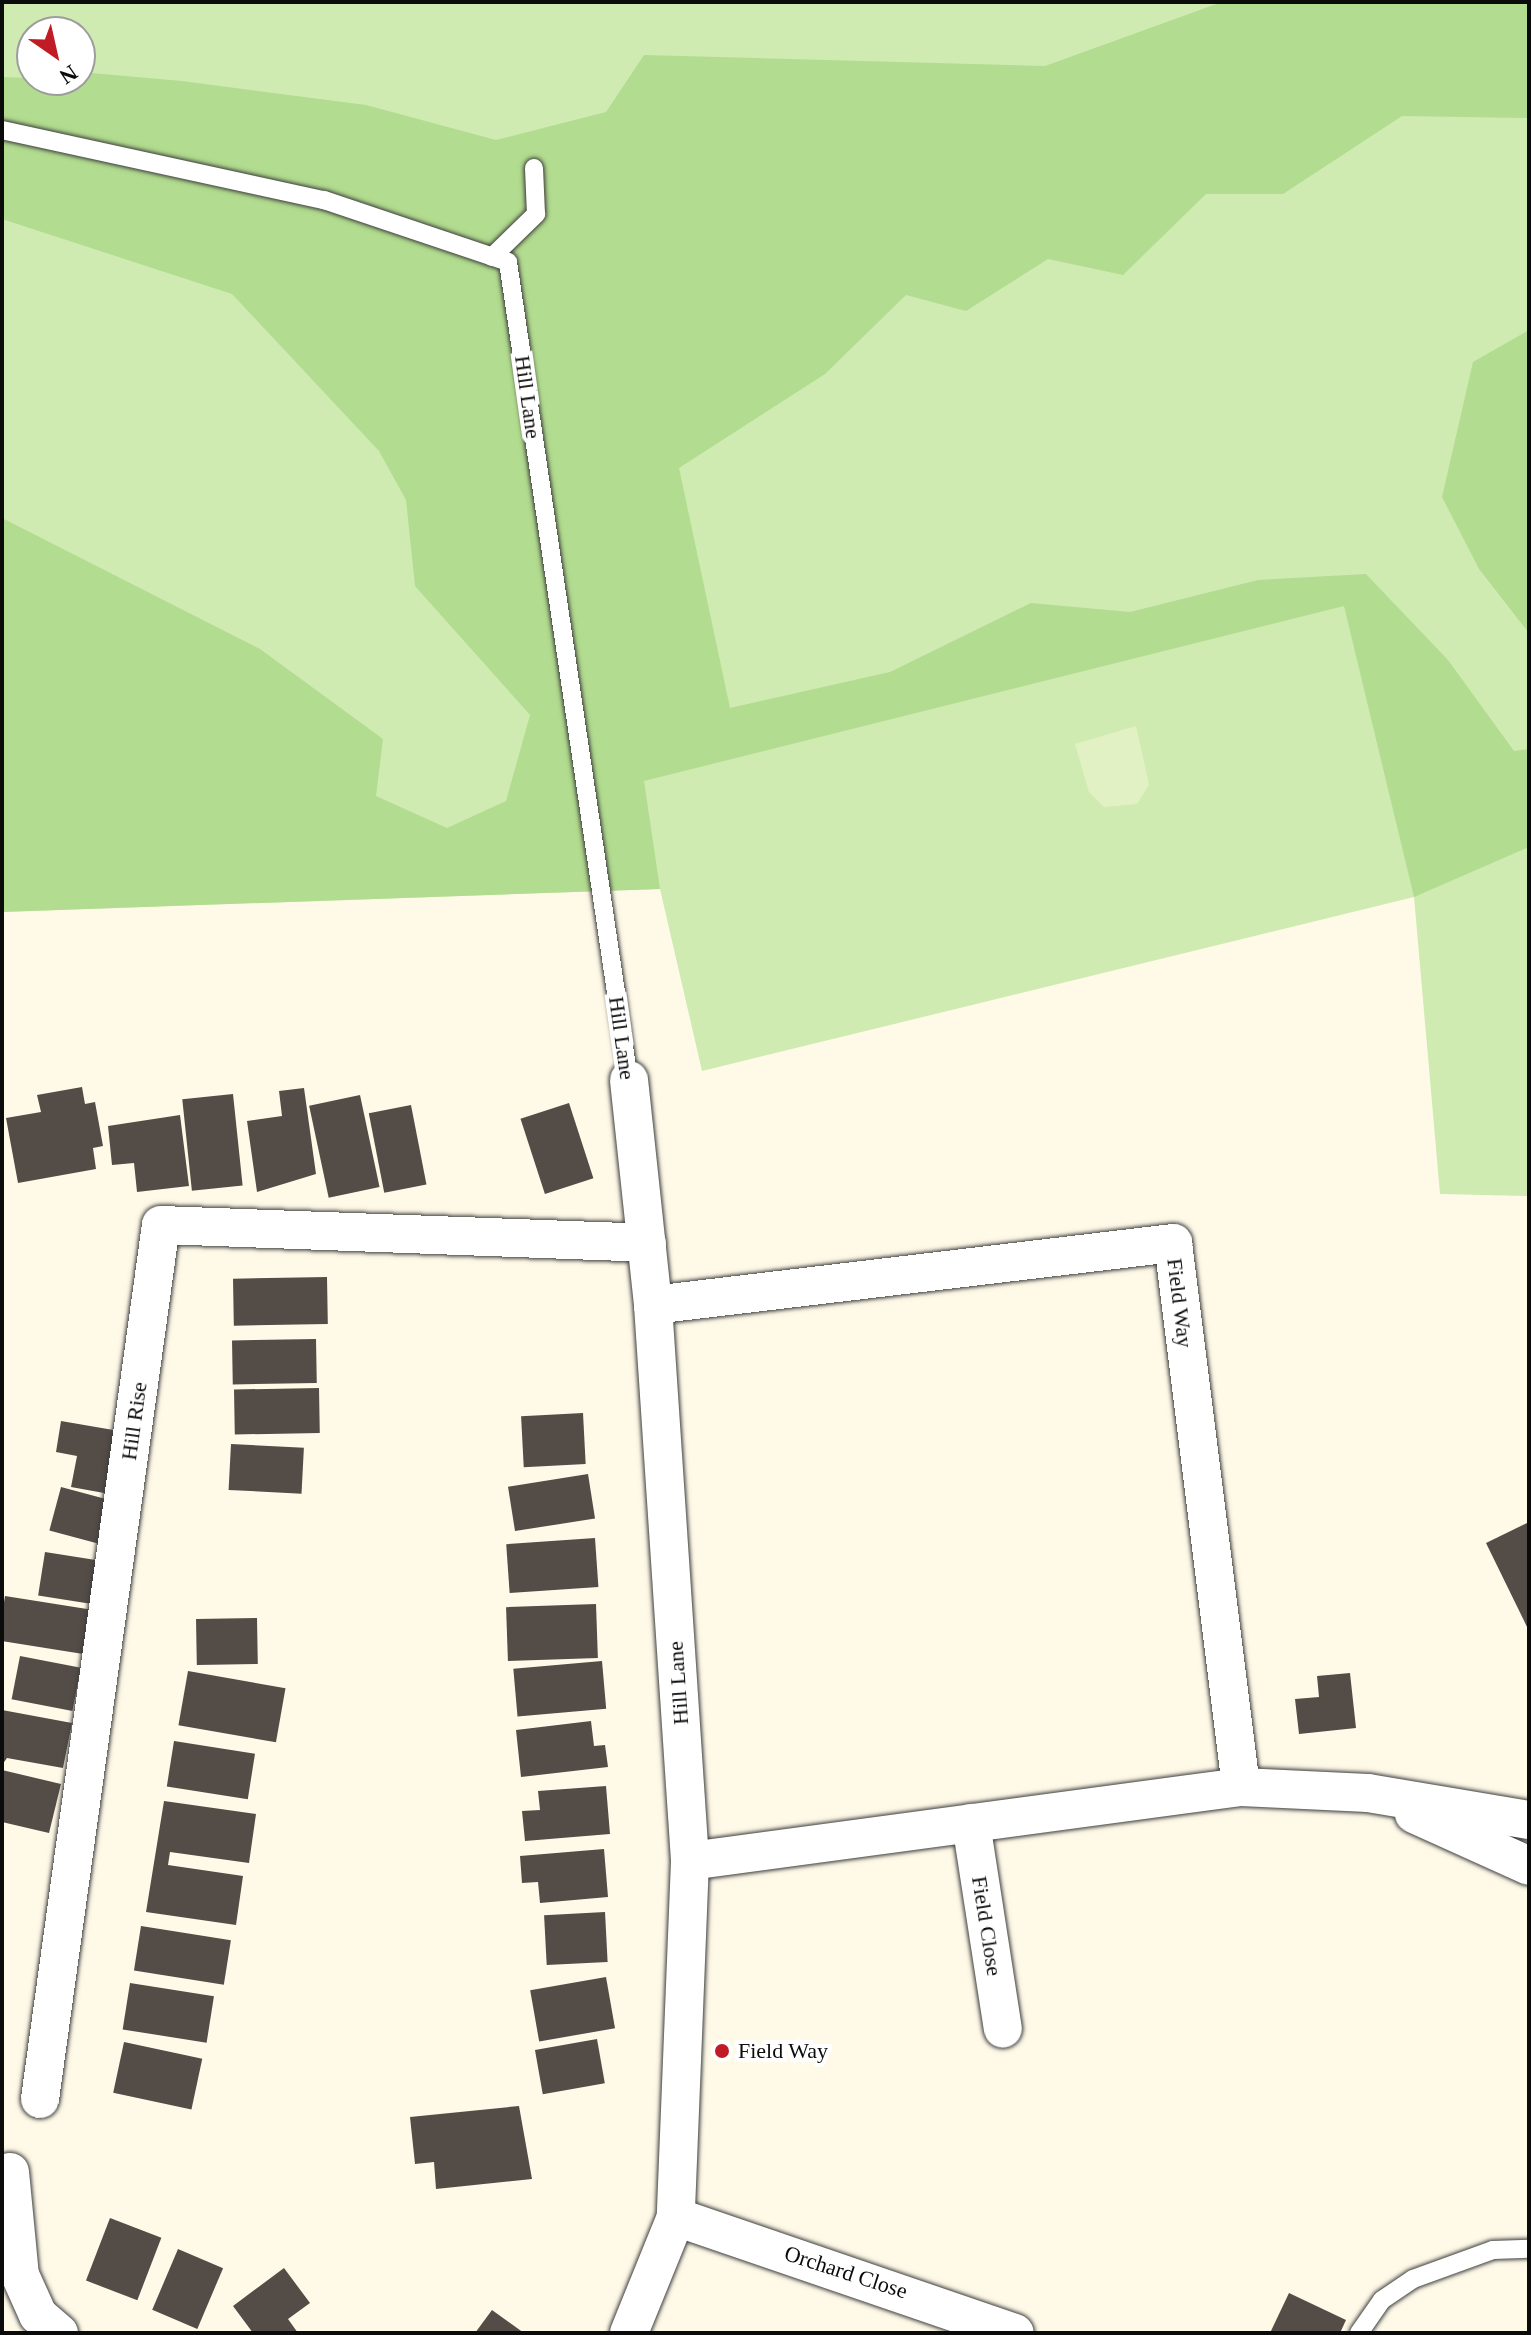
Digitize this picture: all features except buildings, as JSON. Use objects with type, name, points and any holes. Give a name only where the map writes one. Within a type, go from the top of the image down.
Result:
[{"type":"street","name":"Hill Lane","points":[[629,1080],[653,1305],[690,1861],[676,2217],[629,2333]]},
{"type":"street","name":"Hill Rise","points":[[40,2099],[161,1225],[647,1243]]},
{"type":"street","name":"Field Way","points":[[653,1305],[1173,1243],[1241,1787]]},
{"type":"street","points":[[690,1861],[1241,1787],[1368,1793],[1529,1820]]},
{"type":"street","points":[[1368,1793],[1529,1866]]},
{"type":"street","name":"Field Close","points":[[971,1823],[1003,2029]]},
{"type":"street","points":[[10,2172],[20,2275],[38,2315],[59,2333]]},
{"type":"street","name":"Orchard Close","points":[[676,2217],[1015,2333]]},
{"type":"lane","points":[[2,130],[324,200],[492,257],[536,214],[534,168]]},
{"type":"lane","name":"Hill Lane","points":[[492,257],[508,262],[629,1080]]},
{"type":"lane","points":[[1359,2333],[1382,2300],[1413,2279],[1481,2253],[1529,2249]]},
{"type":"green space","points":[[2,2],[1529,2],[1529,1196],[1440,1194],[1414,897],[702,1071],[660,889],[2,912]]},
{"type":"green space","points":[[1222,2],[1529,2],[1529,118],[1402,116],[1283,194],[1206,194],[1123,275],[1048,259],[966,311],[906,295],[825,374],[679,468],[730,708],[890,672],[1031,603],[1130,612],[1258,580],[1366,574],[1448,660],[1514,751],[1529,749],[1529,847],[1414,897],[1344,606],[644,781],[660,889],[2,912],[2,518],[260,649],[383,739],[376,796],[447,828],[506,801],[530,715],[415,586],[406,500],[379,451],[232,294],[2,219],[2,77],[16,78],[16,96],[96,96],[96,73],[182,81],[366,105],[496,140],[606,112],[644,55],[1045,66]]},
{"type":"green space","points":[[1529,330],[1529,633],[1479,569],[1442,497],[1473,362]]},
{"type":"green space","points":[[1136,726],[1149,785],[1137,804],[1104,807],[1089,792],[1075,744]]},
{"type":"place","name":"Field Way","points":[[722,2051]]}]
